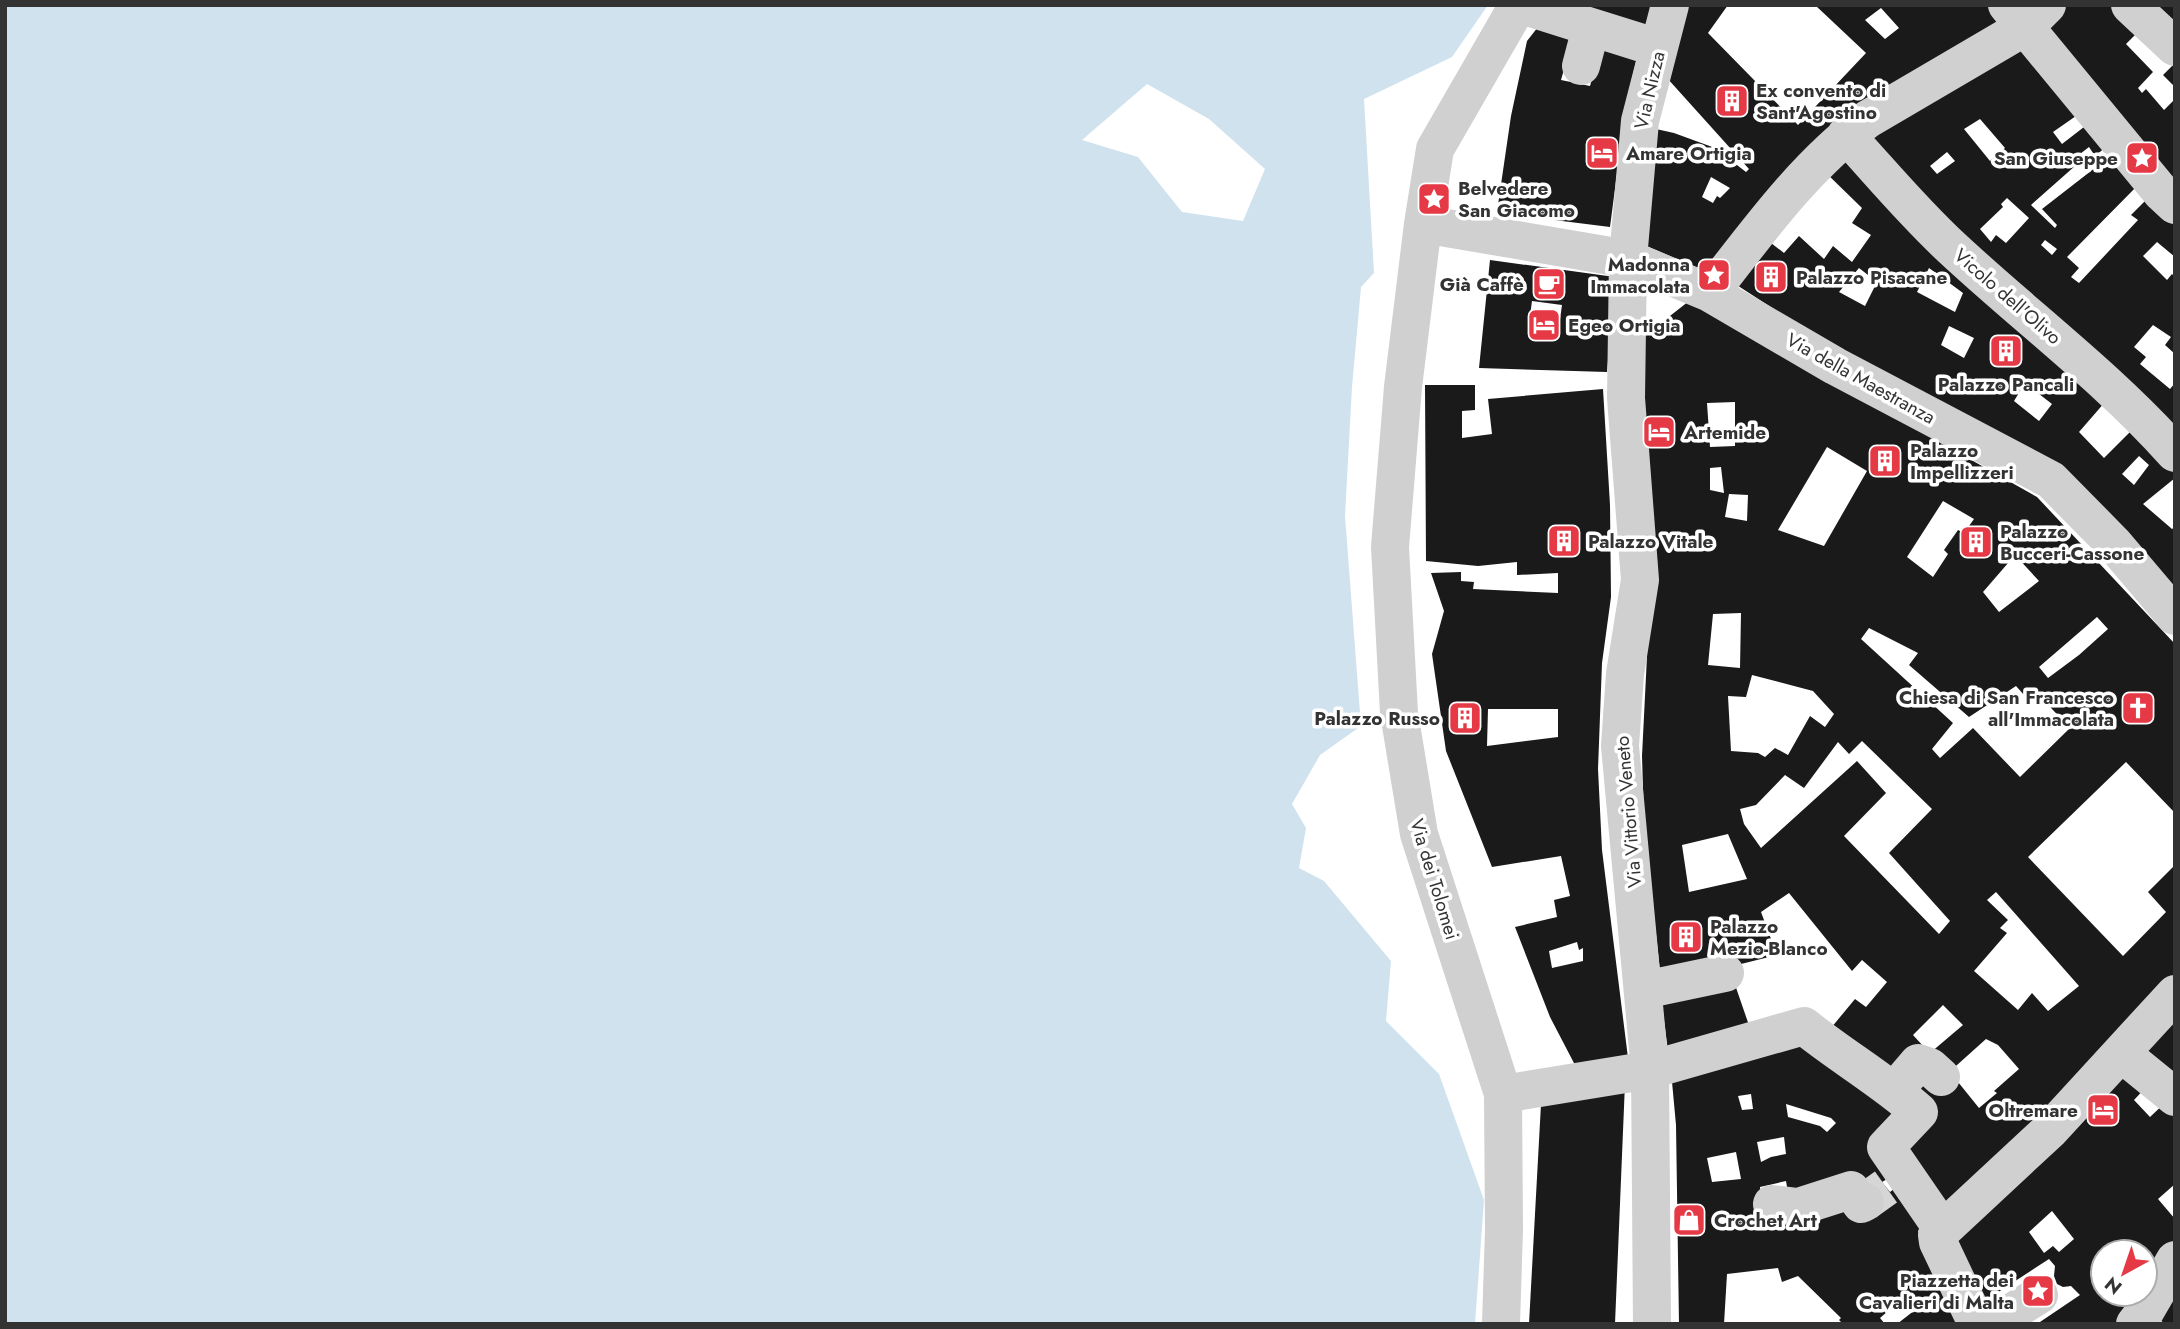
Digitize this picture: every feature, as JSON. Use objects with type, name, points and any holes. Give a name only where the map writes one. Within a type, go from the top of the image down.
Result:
[{"type":"street","name":"Via Nizza","points":[[1628,259],[1640,121],[1670,5]]},
{"type":"street","points":[[2130,5],[2175,47]]},
{"type":"street","points":[[1529,8],[1658,48]]},
{"type":"street","name":"Via dei Tolomei","points":[[1502,1324],[1503,1094],[1419,834],[1399,713],[1390,547],[1403,387],[1435,149],[1529,8]]},
{"type":"street","points":[[1710,293],[1786,195],[1846,135],[2026,13],[2161,192],[2175,205]]},
{"type":"street","points":[[1581,66],[1591,28]]},
{"type":"street","name":"Vicolo dell'Olivo","points":[[1846,135],[1937,234],[2100,376],[2175,453]]},
{"type":"street","name":"Via della Maestranza","points":[[1423,224],[1628,259],[1710,293],[1835,366],[2051,481],[2115,544],[2175,616]]},
{"type":"street","name":"Via Vittorio Veneto","points":[[1628,259],[1626,398],[1640,580],[1625,674],[1620,746],[1650,1070],[1652,1324]]},
{"type":"street","points":[[1644,990],[1726,973]]},
{"type":"street","points":[[1978,1324],[1937,1235],[2035,1146],[2175,994]]},
{"type":"street","points":[[1503,1094],[1650,1070],[1804,1026],[1836,1052],[1895,1090],[1919,1112],[1886,1147],[1885,1188]]},
{"type":"street","points":[[2121,1053],[2175,1097]]},
{"type":"street","points":[[1895,1090],[1918,1063],[1930,1067],[1941,1077]]},
{"type":"street","points":[[1885,1188],[1943,1230]]},
{"type":"street","points":[[1772,1204],[1798,1207],[1852,1190],[1861,1204],[1885,1188]]},
{"type":"street","points":[[2135,1324],[2175,1260]]},
{"type":"street","points":[[1993,1324],[2039,1295]]},
{"type":"water","points":[[5,5],[1488,5],[1452,57],[1364,99],[1374,273],[1361,287],[1345,516],[1361,726],[1320,755],[1292,804],[1306,828],[1299,868],[1324,881],[1391,961],[1386,1021],[1439,1074],[1484,1200],[1475,1324],[5,1324]],"holes":[[[1147,84],[1209,119],[1265,169],[1243,221],[1182,212],[1138,157],[1082,140]]]},
{"type":"building","points":[[1552,5],[1654,5],[1643,39]]},
{"type":"building","points":[[1686,5],[1728,5],[1708,33],[1798,125],[1866,53],[1815,5],[1997,5],[2013,25],[1921,77],[1714,275],[1642,244],[1656,129],[1715,148],[1746,172],[1749,169],[1667,78]],"holes":[[[1881,8],[1899,28],[1885,39],[1865,20]],[[1711,177],[1730,188],[1720,198],[1717,196],[1713,203],[1702,197]]]},
{"type":"building","points":[[2060,5],[2121,5],[2145,25],[2126,44],[2153,72],[2138,88],[2142,93],[2146,89],[2164,110],[2175,99],[2175,194],[2035,32]]},
{"type":"building","points":[[2137,5],[2175,5],[2175,39]]},
{"type":"building","points":[[1545,18],[1576,27],[1561,80],[1590,86],[1603,39],[1639,49],[1626,104],[1610,227],[1507,214],[1498,205],[1511,116],[1527,41]]},
{"type":"building","points":[[2027,38],[2086,109],[2053,132],[2062,144],[2093,120],[2112,142],[2095,156],[2089,147],[2071,161],[2075,166],[2031,205],[2055,228],[2057,225],[2042,209],[2118,150],[2143,180],[2067,257],[2079,268],[2071,277],[2079,283],[2138,220],[2131,215],[2153,193],[2175,217],[2175,257],[2157,242],[2143,256],[2167,280],[2172,274],[2175,277],[2175,354],[2165,345],[2171,337],[2153,325],[2134,347],[2146,357],[2140,364],[2170,389],[2175,383],[2175,447],[1856,137]],"holes":[[[1980,119],[2005,148],[1990,161],[1964,129]],[[1947,152],[1955,161],[1937,174],[1930,166]],[[2007,198],[2029,218],[2006,243],[1996,235],[1991,242],[1980,229],[2003,207],[2001,204]],[[2045,240],[2057,249],[2052,255],[2041,245]]]},
{"type":"building","points":[[2175,63],[2175,87],[2163,75]]},
{"type":"building","points":[[1846,147],[2112,394],[2079,432],[2104,458],[2140,422],[2175,460],[2175,478],[2143,504],[2172,529],[2175,527],[2175,587],[1800,326],[1729,280],[1762,236],[1784,253],[1799,236],[1824,259],[1833,246],[1852,262],[1871,235],[1852,223],[1862,208],[1823,170]],"holes":[[[1859,268],[1877,282],[1865,306],[1839,292]],[[1929,268],[1963,293],[1955,312],[1917,292]],[[1949,326],[1974,338],[1964,358],[1941,345]],[[2025,383],[2052,404],[2039,421],[2014,401]],[[2139,456],[2149,465],[2134,485],[2122,474]]]},
{"type":"building","points":[[1490,260],[1615,277],[1607,372],[1479,368]],"holes":[[[1532,301],[1562,305],[1558,334],[1528,330]]]},
{"type":"building","points":[[1689,301],[2037,497],[2175,644],[2175,813],[2126,762],[2028,857],[2123,956],[2166,912],[2148,892],[2175,865],[2175,977],[2030,1132],[1943,1210],[1894,1147],[1907,1087],[1954,1077],[1979,1108],[2019,1069],[1998,1045],[1986,1039],[1947,1074],[1930,1053],[1963,1025],[1943,1005],[1913,1035],[1924,1047],[1897,1078],[1826,1034],[1855,999],[1866,1007],[1887,982],[1862,960],[1852,971],[1789,893],[1761,912],[1777,955],[1661,980],[1644,823],[1642,756],[1647,656],[1642,338]],"holes":[[[1735,402],[1735,446],[1710,447],[1707,403]],[[1827,447],[1867,471],[1824,546],[1778,530]],[[1721,467],[1724,493],[1710,490],[1710,468]],[[1729,494],[1748,495],[1747,521],[1725,517]],[[1943,501],[1974,519],[1964,533],[1958,530],[1944,550],[1948,554],[1933,577],[1907,557]],[[2015,555],[2039,581],[1999,612],[1983,592]],[[1741,613],[1740,668],[1708,665],[1713,614]],[[2097,617],[2108,629],[2048,678],[2039,667]],[[1869,628],[1918,653],[1909,665],[1969,717],[2016,686],[2025,696],[2034,690],[2070,728],[2020,777],[1973,728],[1940,758],[1932,749],[1953,723],[1861,639]],[[1752,675],[1813,691],[1834,714],[1825,727],[1810,716],[1788,755],[1775,748],[1765,757],[1758,753],[1731,751],[1728,696],[1746,697]],[[1862,741],[1932,809],[1889,853],[1950,921],[1939,934],[1844,836],[1886,793],[1857,761],[1761,848],[1744,824],[1740,809],[1756,805],[1785,775],[1804,788],[1838,742],[1849,754]],[[1728,834],[1747,879],[1689,892],[1682,845]],[[1996,892],[2079,986],[2048,1011],[2032,993],[2018,1010],[1974,971],[2007,933],[2000,928],[2008,920],[1987,900]]]},
{"type":"building","points":[[1425,385],[1475,385],[1475,410],[1462,411],[1462,438],[1492,434],[1488,399],[1603,389],[1610,505],[1611,597],[1602,663],[1598,769],[1602,850],[1628,1058],[1575,1065],[1550,1017],[1515,927],[1557,917],[1554,900],[1570,896],[1561,856],[1492,867],[1446,751],[1432,654],[1444,611],[1431,573],[1461,572],[1461,581],[1474,582],[1473,589],[1558,593],[1558,573],[1517,575],[1517,562],[1478,566],[1426,561]],"holes":[[[1488,709],[1558,709],[1558,737],[1487,746]],[[1577,942],[1579,950],[1583,948],[1583,961],[1552,968],[1549,951]]]},
{"type":"building","points":[[1732,976],[1752,1034],[1669,1059],[1660,989]]},
{"type":"building","points":[[2175,1008],[2175,1088],[2134,1052]]},
{"type":"building","points":[[1804,1034],[1910,1115],[1894,1175],[1882,1182],[1890,1192],[1899,1185],[1926,1224],[1918,1231],[1964,1324],[1897,1324],[1915,1310],[1904,1297],[1880,1318],[1885,1324],[1843,1324],[1839,1320],[1841,1318],[1798,1276],[1782,1282],[1778,1268],[1727,1274],[1724,1324],[1679,1324],[1676,1125],[1671,1071]],"holes":[[[1751,1094],[1753,1109],[1742,1110],[1738,1096]],[[1786,1104],[1831,1118],[1836,1123],[1827,1132],[1820,1126],[1788,1117]],[[1784,1137],[1786,1154],[1761,1162],[1757,1142]],[[1736,1152],[1741,1179],[1712,1182],[1707,1158]],[[1786,1181],[1789,1199],[1763,1216],[1760,1187]]]},
{"type":"building","points":[[2116,1074],[2149,1084],[2134,1100],[2150,1117],[2169,1099],[2175,1104],[2175,1184],[2158,1199],[2175,1219],[2175,1249],[2159,1274],[2159,1238],[2089,1238],[2089,1308],[2137,1308],[2127,1324],[2037,1324],[2080,1295],[2071,1286],[2063,1287],[2057,1284],[2055,1266],[2049,1259],[1980,1304],[1948,1238]],"holes":[[[2052,1211],[2074,1239],[2059,1252],[2053,1246],[2044,1253],[2029,1232]]]},
{"type":"building","points":[[1625,1083],[1615,1324],[1529,1324],[1541,1104]]},
{"type":"building","points":[[2175,1272],[2175,1324],[2166,1324],[2150,1314],[2154,1308],[2159,1308],[2159,1299]]},
{"type":"tunnel","points":[[1865,1202],[1886,1187]]},
{"type":"place","name":"Ex convento di Sant'Agostino","points":[[1732,101]]},
{"type":"place","name":"Amare Ortigia","points":[[1602,153]]},
{"type":"place","name":"San Giuseppe","points":[[2142,158]]},
{"type":"place","name":"Belvedere San Giacomo","points":[[1434,199]]},
{"type":"place","name":"Madonna Immacolata","points":[[1714,275]]},
{"type":"place","name":"Palazzo Pisacane","points":[[1771,277]]},
{"type":"place","name":"Già Caffè","points":[[1549,284]]},
{"type":"place","name":"Egeo Ortigia","points":[[1544,325]]},
{"type":"place","name":"Palazzo Pancali","points":[[2006,351]]},
{"type":"place","name":"Artemide","points":[[1659,432]]},
{"type":"place","name":"Palazzo Impellizzeri","points":[[1885,461]]},
{"type":"place","name":"Palazzo Vitale","points":[[1564,541]]},
{"type":"place","name":"Palazzo Bucceri-Cassone","points":[[1976,542]]},
{"type":"place","name":"Chiesa di San Francesco all'Immacolata","points":[[2138,708]]},
{"type":"place","name":"Palazzo Russo","points":[[1465,718]]},
{"type":"place","name":"Palazzo Mezio-Blanco","points":[[1686,937]]},
{"type":"place","name":"Oltremare","points":[[2103,1110]]},
{"type":"place","name":"Crochet Art","points":[[1689,1220]]},
{"type":"place","name":"Piazzetta dei Cavalieri di Malta","points":[[2038,1291]]}]
